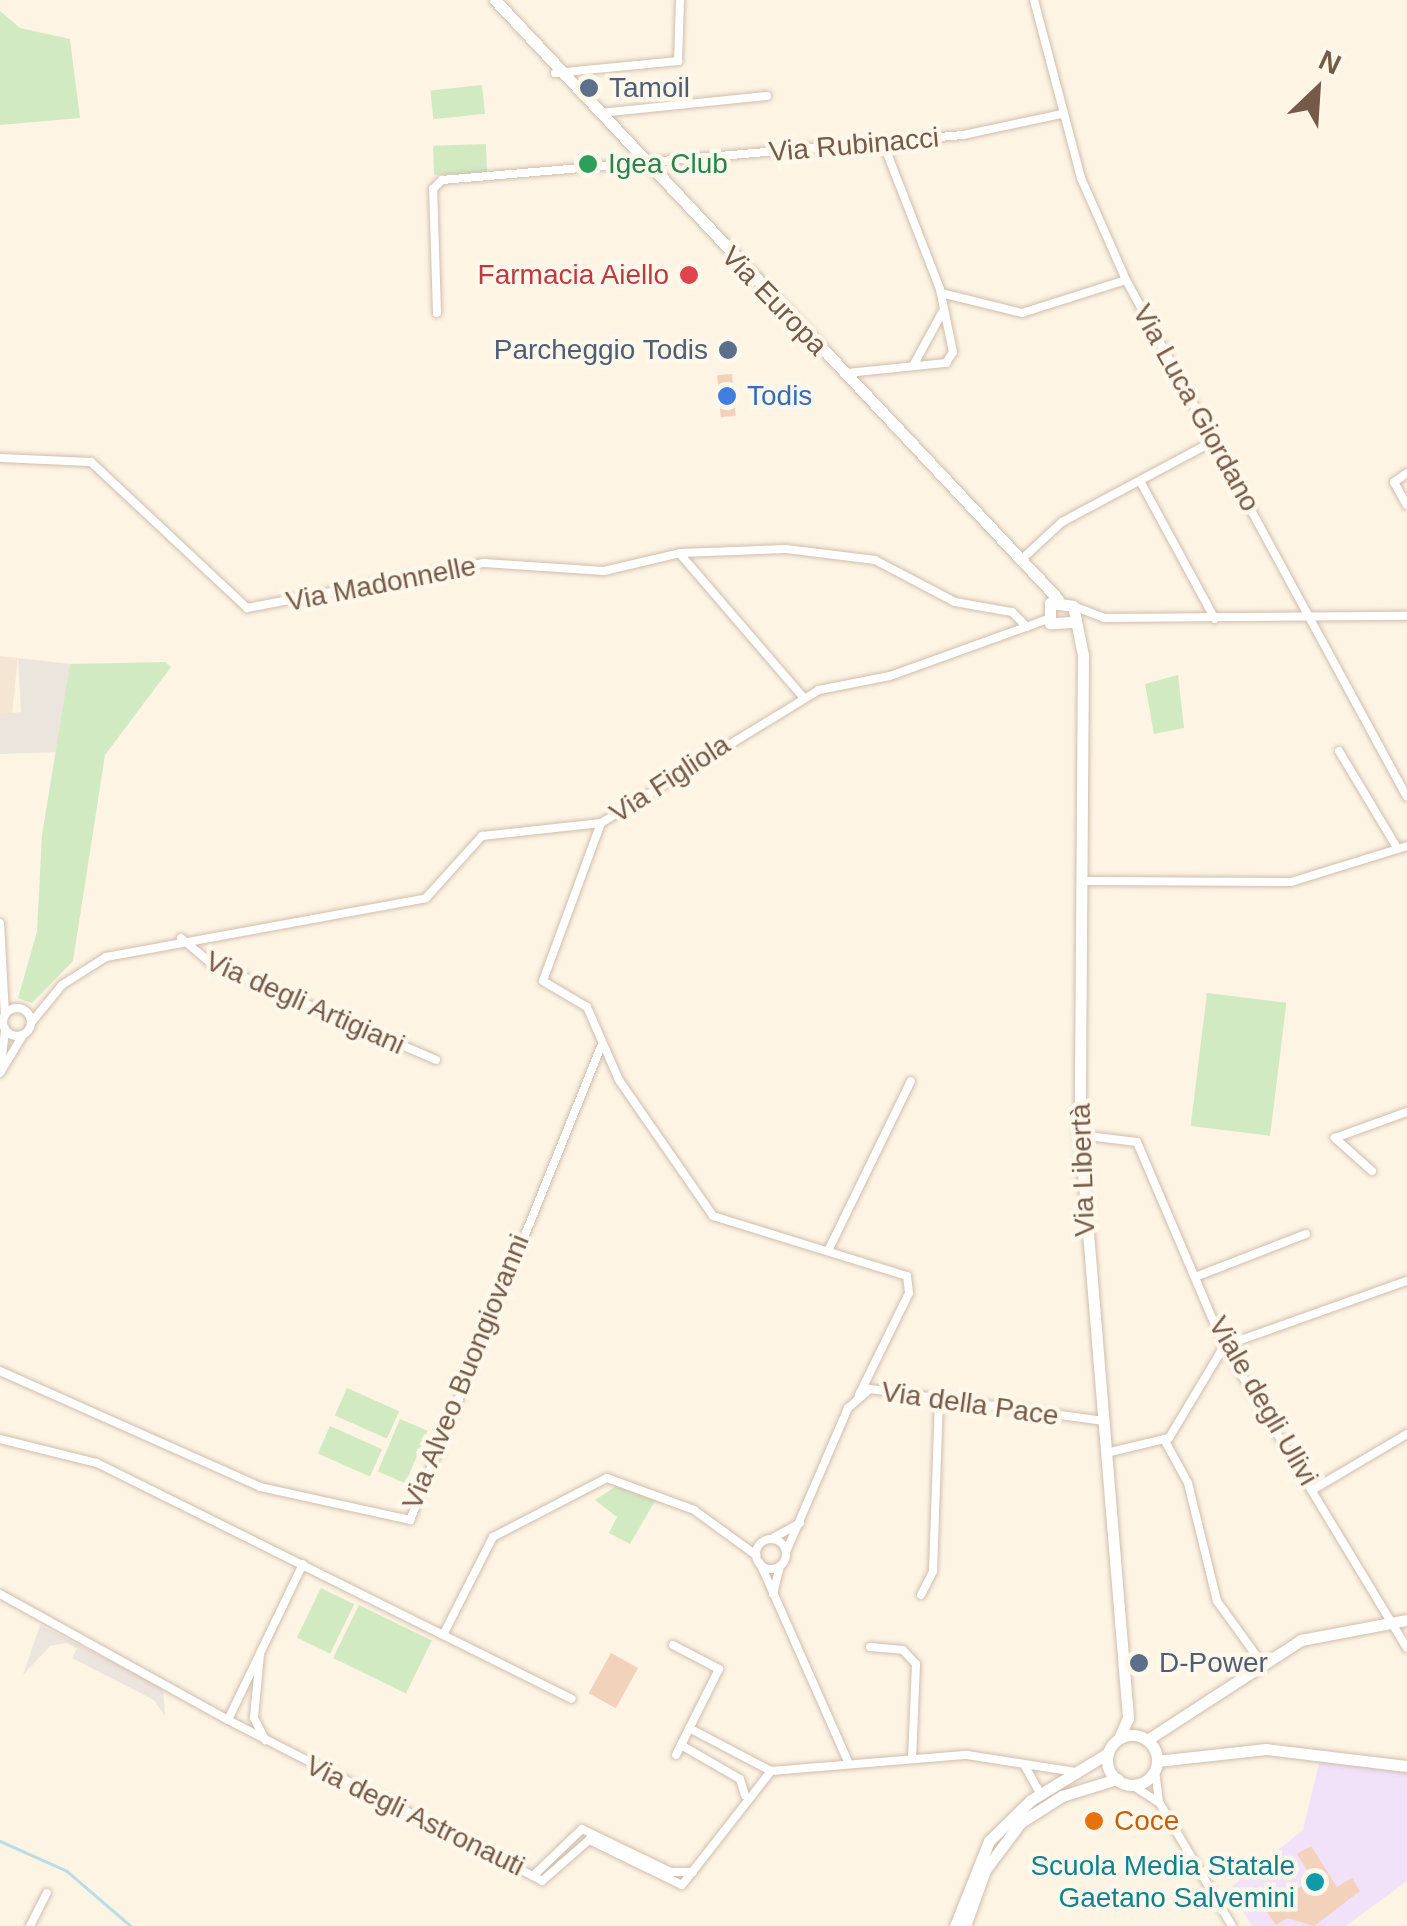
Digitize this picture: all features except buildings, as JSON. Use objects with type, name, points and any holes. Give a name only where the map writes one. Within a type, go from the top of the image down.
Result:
[{"type":"street","name":"Via Europa","points":[[495,0],[555,72],[1058,599]]},
{"type":"street","points":[[555,72],[678,61],[680,0]]},
{"type":"street","name":"Via Luca Giordano","points":[[1034,0],[1062,114],[1126,280],[1407,797]]},
{"type":"street","points":[[595,114],[768,96]]},
{"type":"street","name":"Via Rubinacci","points":[[437,312],[435,184],[883,143],[1062,114]]},
{"type":"street","points":[[844,374],[951,360],[941,294],[883,143]]},
{"type":"street","points":[[941,294],[1022,313],[1126,280]]},
{"type":"street","points":[[914,364],[944,306]]},
{"type":"street","points":[[1022,560],[1062,522],[1214,442]]},
{"type":"street","name":"Via Madonnelle","points":[[0,458],[75,458],[91,462],[247,608],[484,563],[604,571],[680,554],[786,549],[876,560],[955,602],[1012,612],[1027,627]]},
{"type":"street","points":[[1407,473],[1394,482],[1407,505]]},
{"type":"street","points":[[1140,481],[1215,618]]},
{"type":"street","points":[[680,554],[804,698]]},
{"type":"street","points":[[1072,622],[1048,619],[1058,599],[1104,618],[1407,616]]},
{"type":"street","name":"Via Libertà","points":[[1073,606],[1072,622],[1084,654],[1080,1135],[1128,1718],[1119,1738]]},
{"type":"street","name":"Via Figliola","points":[[24,1034],[42,1007],[106,957],[181,938],[426,898],[492,832],[601,823],[804,698],[1048,619]]},
{"type":"street","points":[[1084,880],[1290,882],[1402,848],[1339,751]]},
{"type":"street","points":[[601,823],[542,978],[584,1002],[602,1044],[708,1211],[828,1251],[898,1269],[910,1284],[859,1396]]},
{"type":"street","points":[[0,923],[6,996],[0,1071]]},
{"type":"street","name":"Via degli Artigiani","points":[[181,938],[211,964],[436,1060]]},
{"type":"street","points":[[6,996],[31,1023]]},
{"type":"street","points":[[6,1015],[42,1007]]},
{"type":"street","points":[[0,1071],[24,1034],[4,1028]]},
{"type":"street","name":"Via Alveo Buongiovanni","points":[[0,1371],[260,1487],[410,1520],[602,1044]]},
{"type":"street","points":[[828,1251],[910,1081]]},
{"type":"street","points":[[1372,1170],[1335,1138],[1407,1112]]},
{"type":"street","name":"Viale degli Ulivi","points":[[1080,1135],[1137,1142],[1224,1346],[1407,1648]]},
{"type":"street","points":[[1194,1277],[1306,1234]]},
{"type":"street","points":[[1106,1453],[1165,1441],[1224,1346],[1407,1281]]},
{"type":"street","name":"Via della Pace","points":[[773,1594],[786,1552],[859,1396],[880,1387],[939,1401],[1104,1421]]},
{"type":"street","points":[[921,1595],[933,1570],[939,1401]]},
{"type":"street","points":[[1314,1490],[1407,1434]]},
{"type":"street","points":[[0,1439],[97,1463],[572,1699]]},
{"type":"street","points":[[1165,1441],[1188,1483],[1217,1601],[1262,1662]]},
{"type":"street","points":[[443,1634],[493,1538],[607,1478],[632,1480],[735,1532],[768,1539],[786,1552]]},
{"type":"street","points":[[758,1559],[768,1539],[800,1523]]},
{"type":"street","points":[[735,1532],[758,1559],[849,1764]]},
{"type":"street","points":[[758,1559],[780,1566]]},
{"type":"street","points":[[228,1720],[304,1564]]},
{"type":"street","name":"Via degli Astronauti","points":[[0,1594],[269,1744],[533,1876],[554,1876],[582,1840],[682,1885],[746,1796]]},
{"type":"street","points":[[954,1926],[973,1865],[1040,1793],[1108,1752],[1119,1738],[1144,1738],[1262,1662],[1324,1631],[1407,1620]]},
{"type":"street","points":[[673,1645],[719,1669],[676,1755]]},
{"type":"street","points":[[262,1646],[254,1718],[269,1744]]},
{"type":"street","points":[[870,1647],[903,1650],[916,1664],[912,1759]]},
{"type":"street","points":[[1128,1718],[1144,1738],[1156,1766],[1158,1802]]},
{"type":"street","points":[[690,1728],[770,1771],[912,1759],[1021,1764],[1079,1772]]},
{"type":"street","points":[[681,1745],[725,1770],[746,1796],[770,1771]]},
{"type":"street","points":[[1132,1785],[1156,1766],[1266,1749],[1407,1766]]},
{"type":"street","points":[[1108,1752],[1116,1779]]},
{"type":"street","points":[[725,1770],[728,1756],[738,1756]]},
{"type":"street","points":[[1021,1764],[1040,1793]]},
{"type":"street","points":[[965,1926],[985,1870],[1021,1822],[1062,1796],[1116,1779],[1158,1802],[1232,1926]]},
{"type":"street","points":[[30,1926],[47,1892]]},
{"type":"shaded area","points":[[0,656],[18,658],[12,716],[0,714]]},
{"type":"shaded area","points":[[18,658],[70,664],[58,752],[0,754],[0,714],[21,712]]},
{"type":"shaded area","points":[[40,1625],[163,1688],[165,1716],[154,1700],[72,1658],[77,1648],[66,1643],[50,1646],[23,1675]]},
{"type":"shaded area","points":[[1320,1760],[1407,1772],[1407,1881],[1346,1926],[1252,1926],[1229,1889],[1303,1830]]},
{"type":"green space","points":[[0,11],[20,28],[70,39],[80,118],[0,125]]},
{"type":"green space","points":[[482,85],[485,114],[433,119],[430,90]]},
{"type":"green space","points":[[486,144],[487,173],[434,175],[433,146]]},
{"type":"green space","points":[[165,662],[171,667],[105,755],[73,961],[32,1003],[18,998],[37,932],[42,835],[70,664]]},
{"type":"green space","points":[[1178,675],[1184,728],[1154,734],[1145,684]]},
{"type":"green space","points":[[1207,993],[1286,1003],[1270,1136],[1191,1126]]},
{"type":"green space","points":[[347,1388],[399,1411],[387,1439],[335,1415]]},
{"type":"green space","points":[[400,1419],[428,1431],[405,1483],[378,1471]]},
{"type":"green space","points":[[330,1426],[382,1449],[370,1477],[318,1453]]},
{"type":"green space","points":[[618,1485],[655,1501],[630,1544],[609,1533],[617,1517],[595,1500]]},
{"type":"green space","points":[[321,1588],[354,1604],[330,1654],[297,1637]]},
{"type":"green space","points":[[359,1605],[432,1641],[406,1694],[333,1658]]},
{"type":"waterway","points":[[0,1841],[67,1871],[131,1926]]},
{"type":"place","name":"Tamoil","points":[[589,88]]},
{"type":"place","name":"Igea Club","points":[[588,164]]},
{"type":"place","name":"Farmacia Aiello","points":[[689,275]]},
{"type":"place","name":"Parcheggio Todis","points":[[728,350]]},
{"type":"place","name":"Todis","points":[[727,396]]},
{"type":"place","name":"D-Power","points":[[1139,1663]]},
{"type":"place","name":"Coce","points":[[1094,1821]]},
{"type":"place","name":"Scuola Media Statale Gaetano Salvemini","points":[[1315,1882]]}]
